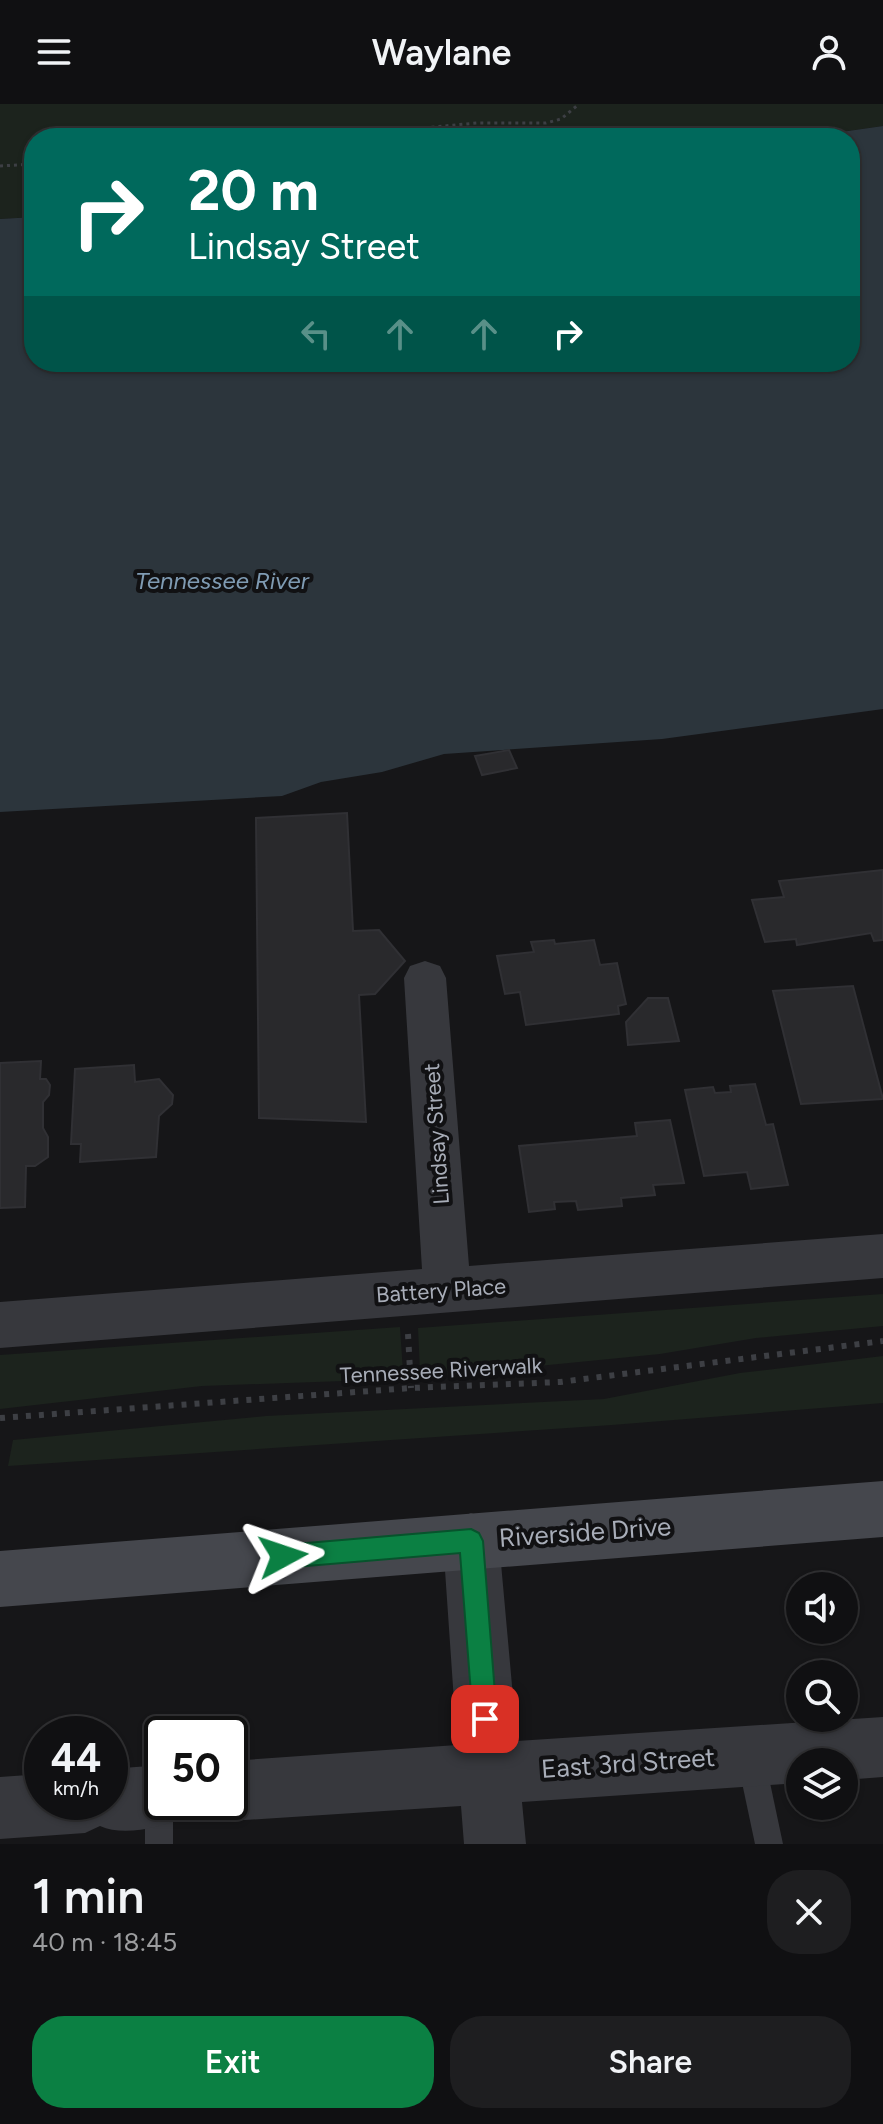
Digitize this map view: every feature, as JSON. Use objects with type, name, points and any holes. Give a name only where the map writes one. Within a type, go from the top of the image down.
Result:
[{"type":"main road","name":"Riverside Drive","points":[[0,1579],[883,1509]]},
{"type":"street","name":"Lindsay Street","points":[[425,978],[426,1291]]},
{"type":"street","name":"Battery Place","points":[[0,1325],[883,1256]]},
{"type":"street","points":[[471,1541],[495,1844]]},
{"type":"street","name":"East 3rd Street","points":[[248,1790],[883,1747]]},
{"type":"street","points":[[0,1808],[24,1806]]},
{"type":"lane","points":[[750,1755],[769,1844]]},
{"type":"path","points":[[422,128],[477,123],[546,123],[561,119],[579,104]]},
{"type":"path","points":[[0,166],[24,165]]},
{"type":"path","points":[[411,1388],[426,1291]]},
{"type":"path","name":"Tennessee Riverwalk","points":[[0,1418],[411,1388],[560,1382],[883,1341]]},
{"type":"shaded area","points":[[0,104],[883,104],[883,126],[860,129],[24,128],[24,218],[0,219]]},
{"type":"shaded area","points":[[883,1294],[883,1326],[756,1338],[660,1354],[427,1377],[420,1372],[418,1328]]},
{"type":"shaded area","points":[[400,1327],[403,1372],[398,1379],[202,1386],[0,1409],[0,1355]]},
{"type":"shaded area","points":[[883,1356],[883,1403],[612,1425],[8,1466],[13,1440],[266,1416],[604,1399],[740,1373]]},
{"type":"water","name":"Tennessee River","points":[[883,126],[883,709],[662,739],[444,754],[382,772],[321,782],[282,796],[0,812],[0,219],[24,218],[24,372],[860,372],[860,129]]},
{"type":"building","points":[[509,750],[517,768],[482,775],[475,756]]},
{"type":"building","points":[[347,813],[353,931],[379,930],[405,961],[375,994],[359,995],[366,1122],[259,1118],[256,818]]},
{"type":"building","points":[[883,870],[883,940],[874,941],[871,933],[797,945],[796,939],[765,942],[752,900],[784,897],[779,881]]},
{"type":"building","points":[[554,940],[555,944],[594,940],[600,965],[617,963],[626,1004],[618,1006],[619,1014],[526,1025],[520,992],[505,994],[497,956],[534,952],[531,942]]},
{"type":"building","points":[[853,986],[883,1099],[801,1104],[773,991]]},
{"type":"building","points":[[648,998],[668,998],[679,1041],[628,1045],[626,1022]]},
{"type":"building","points":[[41,1061],[40,1079],[46,1079],[50,1085],[49,1095],[43,1102],[48,1157],[35,1166],[26,1166],[25,1207],[0,1208],[0,1063]]},
{"type":"building","points":[[134,1065],[135,1082],[159,1079],[173,1095],[172,1104],[159,1116],[156,1157],[80,1162],[81,1144],[71,1144],[75,1069]]},
{"type":"building","points":[[755,1084],[766,1125],[773,1124],[788,1185],[751,1189],[747,1172],[704,1176],[685,1090],[713,1087],[715,1093],[731,1092],[730,1086]]},
{"type":"building","points":[[670,1120],[684,1183],[653,1185],[655,1195],[621,1198],[622,1206],[578,1210],[576,1201],[554,1202],[555,1209],[529,1212],[519,1146],[637,1136],[635,1123]]},
{"type":"route","points":[[283,1556],[471,1541],[485,1719]]}]
